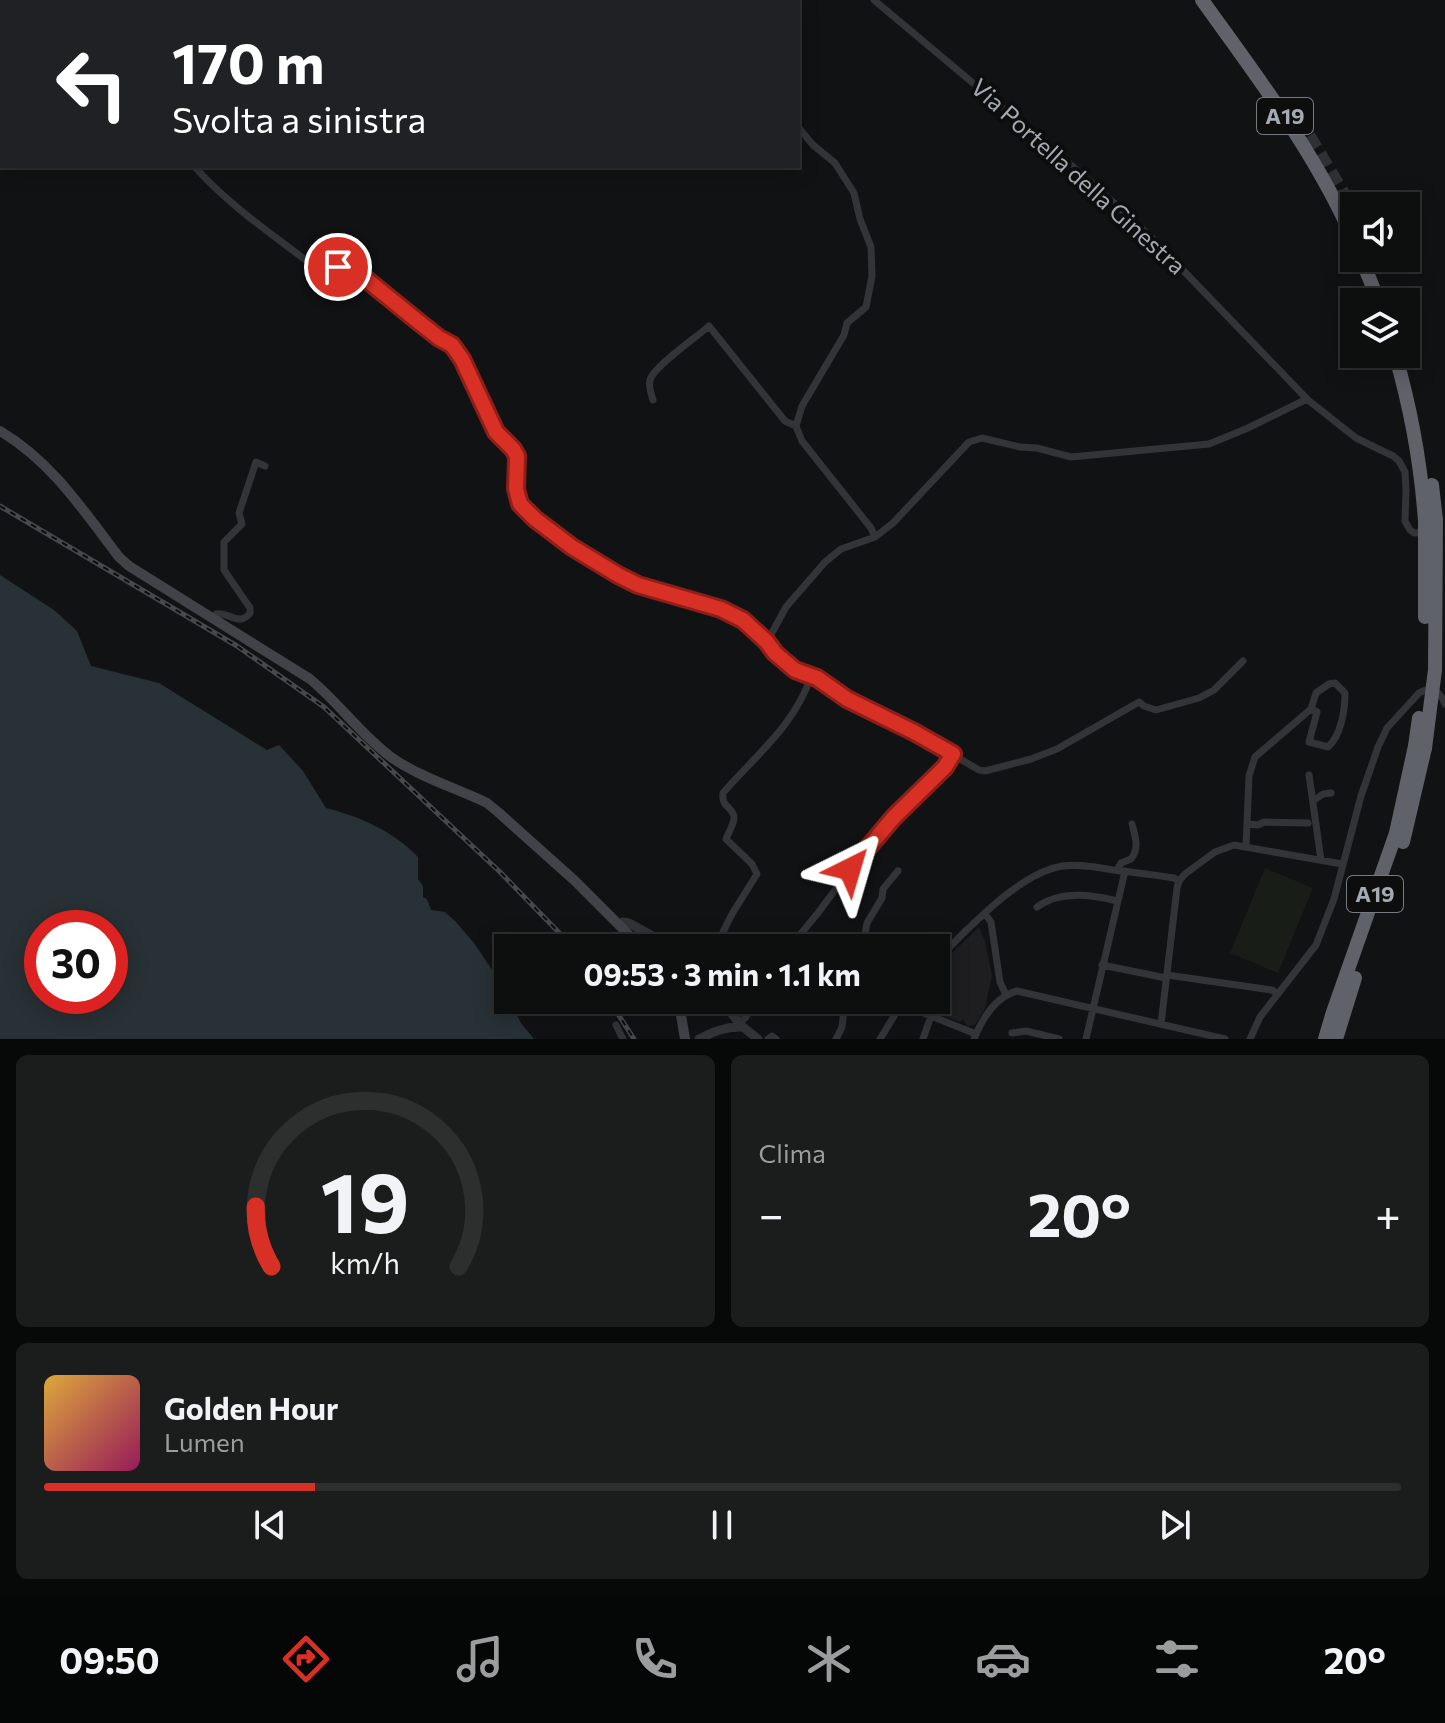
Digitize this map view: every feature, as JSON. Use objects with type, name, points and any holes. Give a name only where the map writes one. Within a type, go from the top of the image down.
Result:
[{"type":"highway","name":"A19","points":[[1202,0],[1311,156],[1340,213]]},
{"type":"highway","name":"A19","points":[[1213,0],[1298,118]]},
{"type":"highway","name":"A19","points":[[1398,368],[1435,522]]},
{"type":"highway","name":"A19","points":[[1336,1039],[1406,833],[1435,670],[1435,522],[1426,448],[1409,368]]},
{"type":"highway","name":"A19","points":[[1325,1039],[1396,833],[1420,747]]},
{"type":"main road","points":[[0,431],[51,470],[129,566],[310,679],[389,755],[422,774],[487,803],[629,934]]},
{"type":"main road","points":[[681,1014],[685,1039]]},
{"type":"street","name":"Via Portella della Ginestra","points":[[874,0],[1132,219],[1307,399],[1356,438],[1399,461],[1405,472],[1405,521],[1410,530],[1419,533],[1434,531],[1435,522]]},
{"type":"street","points":[[800,129],[835,163],[854,193],[871,247],[872,276],[866,307],[847,323],[844,335],[802,406],[796,426],[802,441],[875,537]]},
{"type":"street","points":[[196,168],[229,200],[321,272],[330,273],[341,266],[356,271],[452,345],[462,359],[496,432],[517,456],[516,489],[520,504],[563,541],[618,575],[658,592],[733,614],[795,670],[817,678],[847,699],[914,732],[979,770],[1031,759],[1077,739],[1139,702],[1156,710],[1214,690],[1243,661]]},
{"type":"street","points":[[653,400],[649,388],[650,377],[709,326],[785,421],[796,426]]},
{"type":"street","points":[[767,642],[786,607],[825,562],[841,549],[875,537],[893,523],[975,439],[1037,448],[1071,457],[1209,444],[1307,399]]},
{"type":"street","points":[[213,619],[221,613],[233,619],[242,619],[250,613],[250,608],[224,570],[224,542],[242,524],[239,513],[256,462],[265,466]]},
{"type":"street","points":[[722,934],[757,874],[752,864],[726,839],[734,816],[723,803],[723,793],[776,737],[795,711],[811,676]]},
{"type":"street","points":[[1246,847],[1249,776],[1255,757],[1311,709],[1316,693],[1335,683],[1345,693],[1345,705],[1335,741],[1328,747],[1309,742],[1317,712],[1311,709]]},
{"type":"street","points":[[1250,1039],[1260,1017],[1316,945],[1334,899],[1361,796],[1387,728],[1426,689],[1441,695],[1445,704]]},
{"type":"street","points":[[801,934],[863,852],[945,767],[953,754]]},
{"type":"street","points":[[1309,775],[1321,860]]},
{"type":"street","points":[[1313,801],[1331,793]]},
{"type":"street","points":[[1247,824],[1308,823]]},
{"type":"street","points":[[1086,1039],[1117,901],[1121,871],[1118,865],[1131,859],[1137,849],[1132,824]]},
{"type":"street","points":[[1161,1024],[1179,881],[1185,874],[1215,852],[1234,845],[1342,864]]},
{"type":"street","points":[[950,947],[1027,879],[1049,869],[1083,865],[1179,881]]},
{"type":"street","points":[[865,934],[867,923],[882,898],[883,889],[898,871]]},
{"type":"street","points":[[1037,907],[1048,900],[1074,894],[1117,901]]},
{"type":"street","points":[[985,914],[991,922],[1000,982],[1006,995]]},
{"type":"street","points":[[620,925],[629,923],[649,934]]},
{"type":"street","points":[[1102,965],[1166,977],[1272,990],[1278,994]]},
{"type":"street","points":[[927,1014],[975,1036],[988,1012],[1006,995],[1017,991],[1161,1024],[1192,1035],[1225,1039]]},
{"type":"street","points":[[732,1014],[758,1039]]},
{"type":"street","points":[[699,1039],[741,1025],[748,1014]]},
{"type":"street","points":[[836,1039],[843,1014]]},
{"type":"street","points":[[880,1039],[895,1014]]},
{"type":"street","points":[[923,1039],[931,1016]]},
{"type":"street","points":[[616,1025],[623,1039]]},
{"type":"street","points":[[1012,1033],[1026,1031],[1059,1039]]},
{"type":"street","points":[[768,1039],[772,1036],[776,1039]]},
{"type":"shaded area","points":[[0,575],[54,610],[77,631],[91,666],[159,683],[267,750],[279,745],[303,771],[326,808],[376,826],[408,848],[418,857],[418,879],[431,910],[445,912],[455,921],[494,973],[494,1014],[516,1014],[534,1039],[0,1039]]},
{"type":"shaded area","points":[[1265,868],[1313,888],[1278,973],[1230,953]]},
{"type":"shaded area","points":[[979,927],[992,976],[985,1008],[975,1025],[969,1026],[963,1019],[960,1022],[944,1016],[950,1014],[950,955]]},
{"type":"tunnel","points":[[1298,118],[1342,192]]},
{"type":"railway","points":[[0,506],[237,646],[324,707],[500,872],[560,934]]},
{"type":"railway","points":[[618,1014],[634,1039]]},
{"type":"route","points":[[338,267],[356,271],[452,345],[462,359],[496,432],[517,456],[516,489],[520,504],[535,519],[572,547],[638,585],[733,614],[755,630],[795,670],[817,678],[847,699],[953,754],[945,767],[894,817],[850,869]]}]
